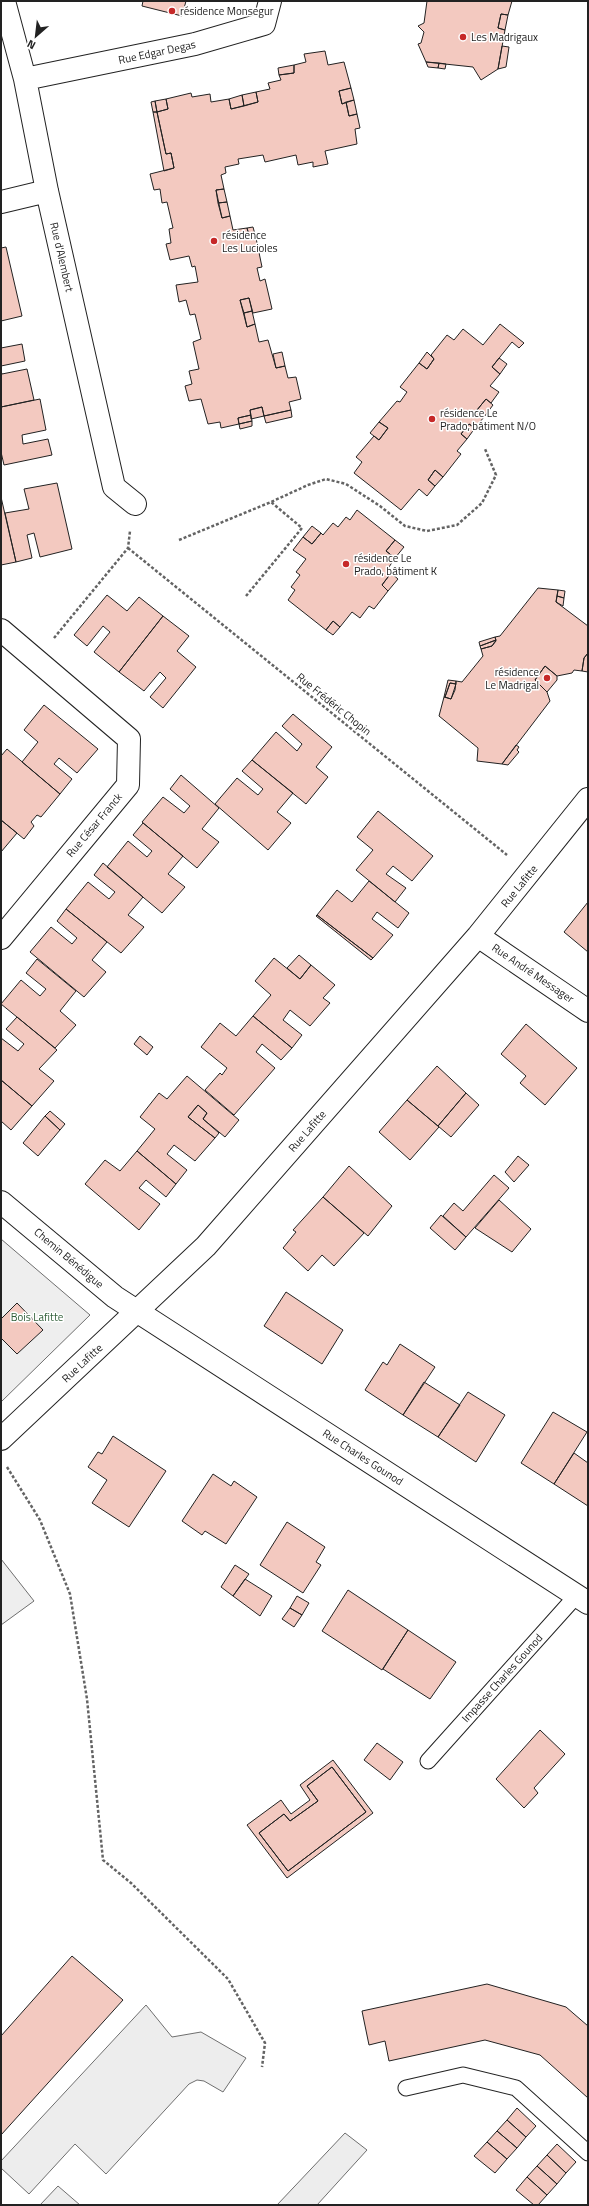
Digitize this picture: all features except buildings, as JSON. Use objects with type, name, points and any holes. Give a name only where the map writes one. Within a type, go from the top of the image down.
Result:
[{"type":"street","name":"Rue d'Alembert","points":[[4,1],[25,79],[47,191],[114,487],[135,504]]},
{"type":"street","name":"Rue Edgar Degas","points":[[25,79],[195,44],[264,24],[270,1]]},
{"type":"street","points":[[1,202],[47,191]]},
{"type":"street","name":"Rue César Franck","points":[[1,630],[129,739],[128,785],[1,938]]},
{"type":"street","name":"Rue Lafitte","points":[[1,1439],[138,1312],[206,1246],[478,936],[588,799]]},
{"type":"street","name":"Rue André Messager","points":[[478,936],[588,1010]]},
{"type":"street","name":"Chemin Bénédigue","points":[[1,1202],[115,1297],[138,1312]]},
{"type":"street","name":"Rue Charles Gounod","points":[[138,1312],[582,1599]]},
{"type":"lane","name":"Impasse Charles Gounod","points":[[428,1761],[582,1599]]},
{"type":"lane","points":[[406,2088],[463,2075],[516,2088],[588,2153]]},
{"type":"path","points":[[179,540],[308,485],[326,479],[346,484],[380,506],[405,526],[427,531],[457,525],[482,503],[496,475],[485,449]]},
{"type":"path","points":[[246,596],[302,528],[271,502]]},
{"type":"path","points":[[36,660],[128,548],[135,504]]},
{"type":"path","name":"Rue Frédéric Chopin","points":[[128,548],[529,873]]},
{"type":"path","points":[[5,1462],[40,1520],[70,1594],[87,1700],[103,1860],[131,1883],[228,1979],[265,2043],[262,2067]]},
{"type":"green space","name":"Bois Lafitte","points":[[1,1239],[90,1315],[1,1402]]},
{"type":"green space","points":[[1,1559],[34,1601],[1,1625]]},
{"type":"shaded area","points":[[146,2005],[172,2037],[201,2032],[246,2058],[223,2092],[204,2081],[197,2080],[189,2084],[106,2174],[75,2144],[29,2194],[1,2168],[1,2161]]},
{"type":"shaded area","points":[[345,2133],[367,2150],[317,2205],[277,2205]]},
{"type":"shaded area","points":[[58,2186],[80,2205],[40,2205]]},
{"type":"place","name":"résidence Monsegur","points":[[172,11]]},
{"type":"place","name":"Les Madrigaux","points":[[463,37]]},
{"type":"place","name":"résidence Les Lucioles","points":[[214,241]]},
{"type":"place","name":"résidence Le Prado, bâtiment N/O","points":[[432,419]]},
{"type":"place","name":"résidence Le Prado, bâtiment K","points":[[346,564]]},
{"type":"place","name":"résidence Le Madrigal","points":[[547,678]]}]
